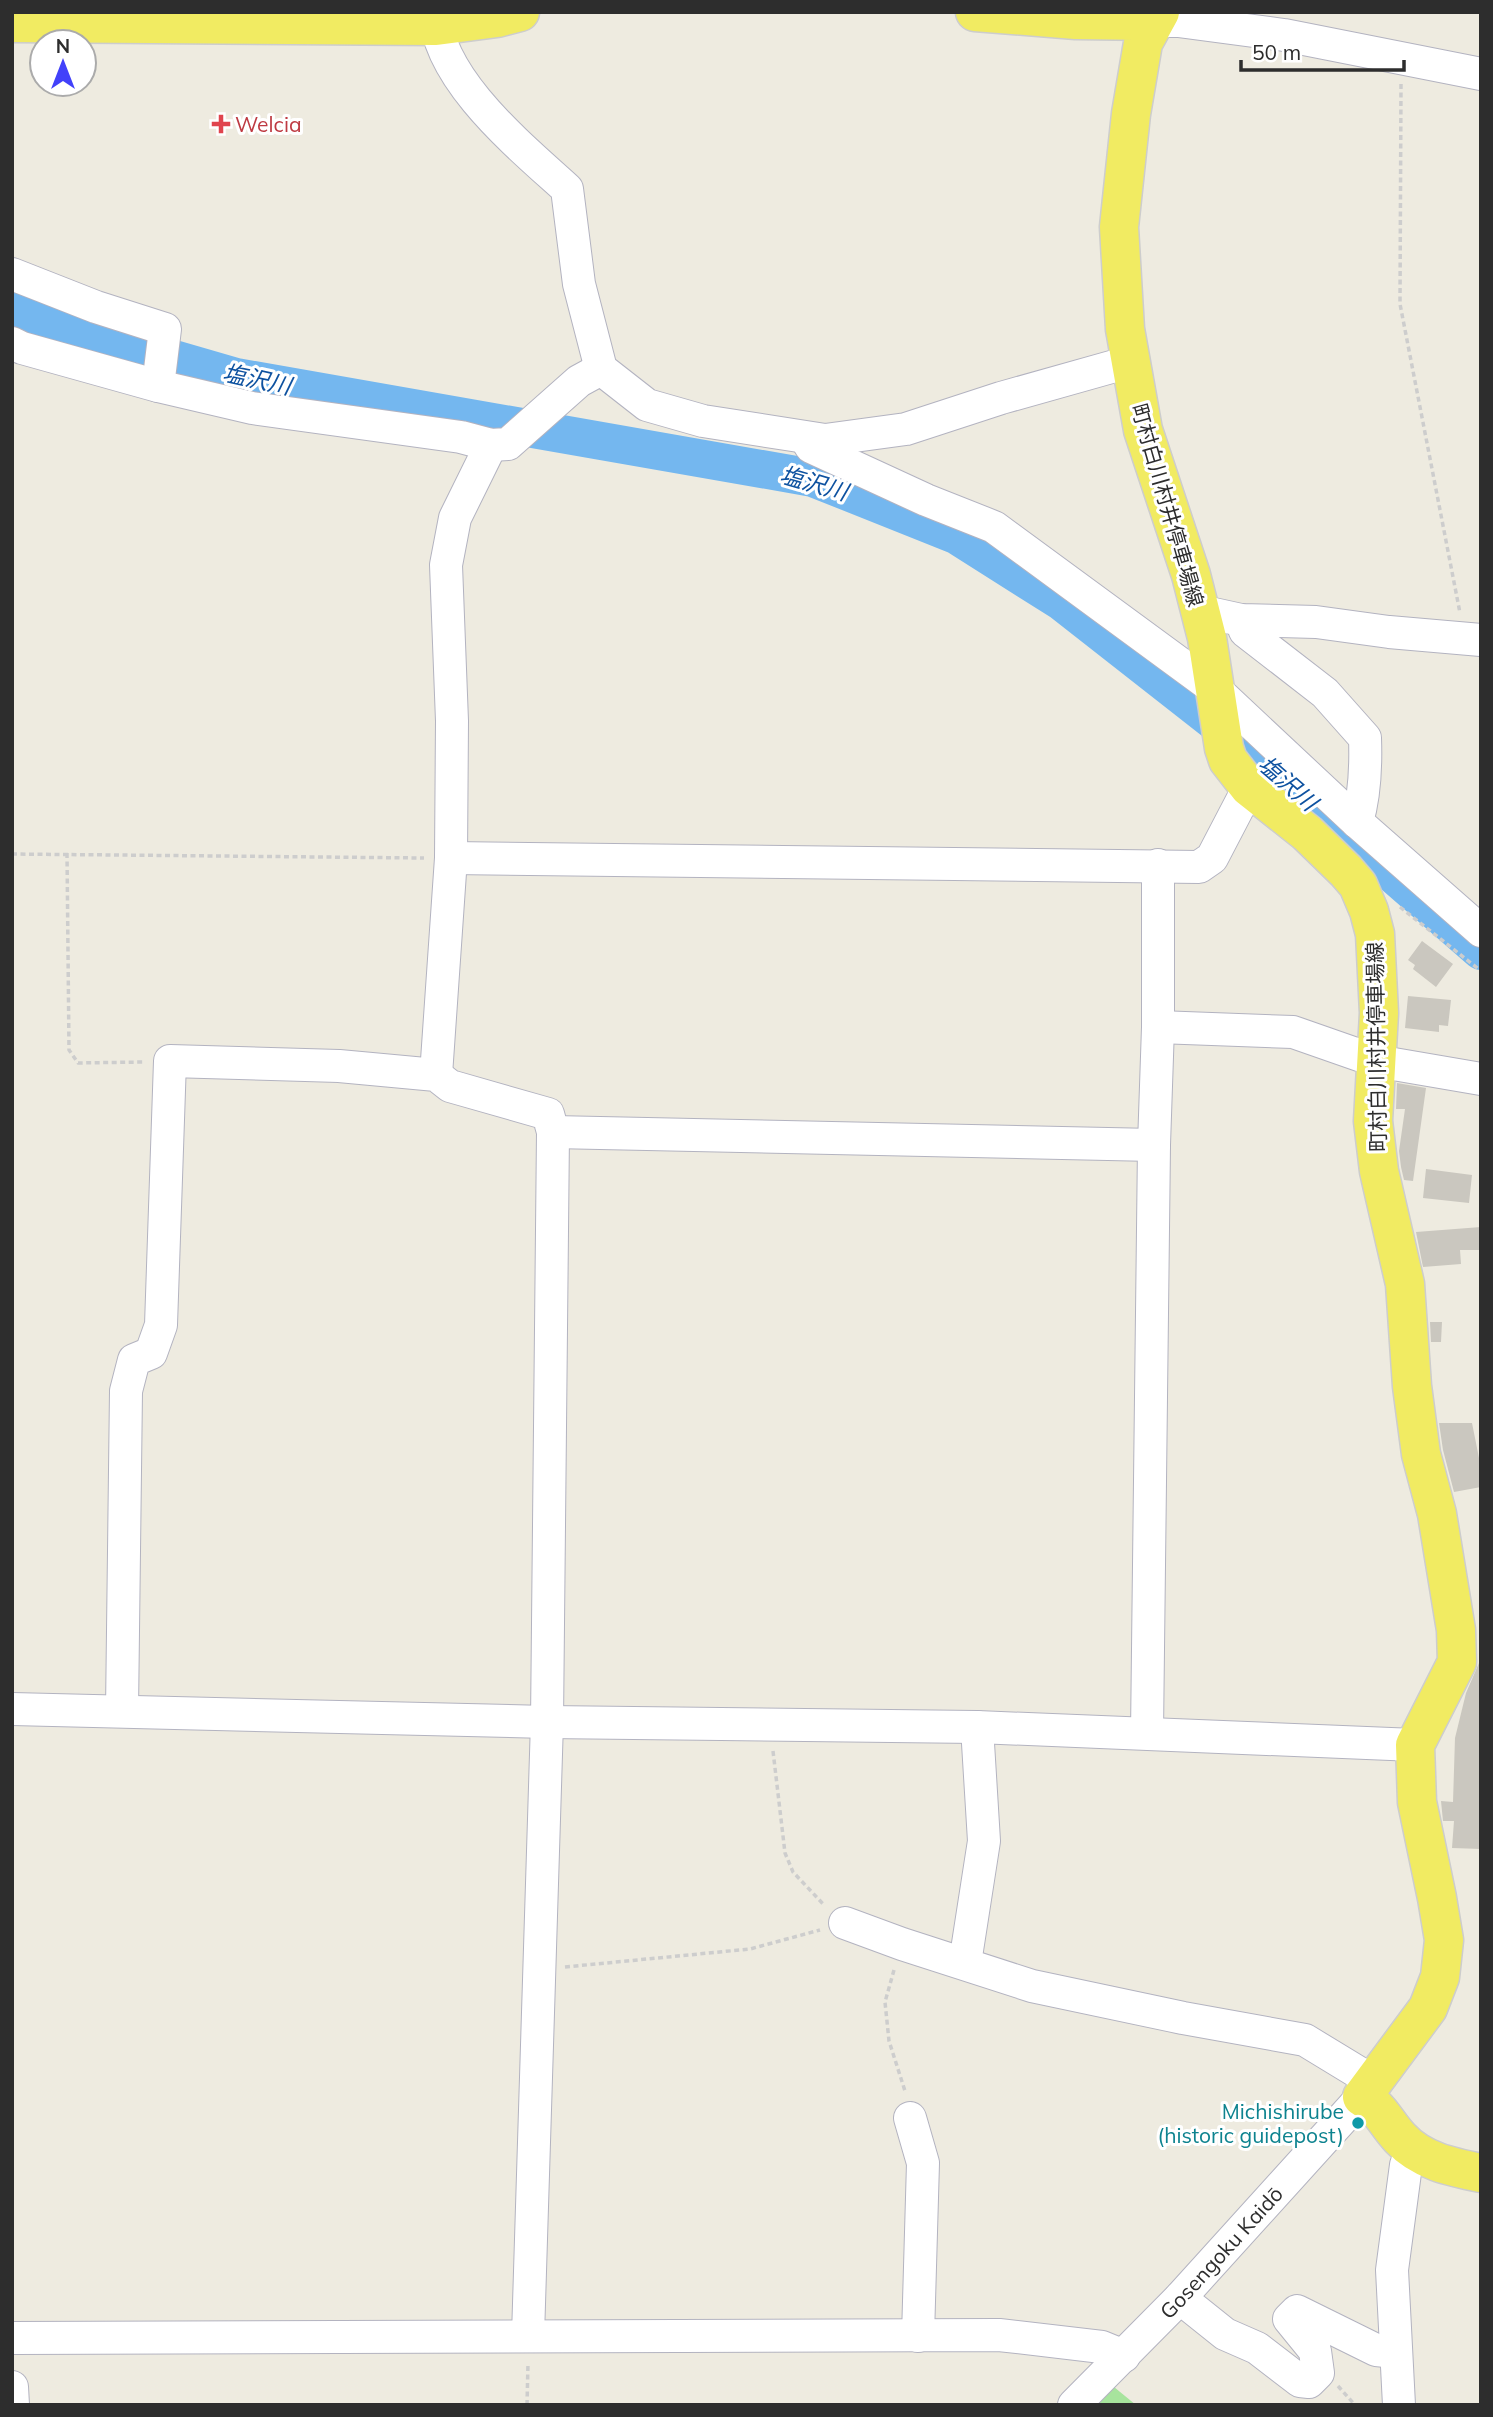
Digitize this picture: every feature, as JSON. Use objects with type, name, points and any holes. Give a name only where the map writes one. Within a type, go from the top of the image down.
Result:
[{"type":"main road","points":[[12,23],[497,18],[520,12]]},
{"type":"main road","points":[[975,12],[1076,20],[1157,16]]},
{"type":"main road","name":"町村白川村井停車場線","points":[[1157,16],[1143,43],[1119,226],[1120,277],[1129,362],[1143,430],[1191,575],[1200,611],[1228,760],[1248,787],[1307,833],[1358,885],[1375,934],[1379,1013],[1373,1121],[1379,1171],[1405,1284],[1412,1386],[1421,1454],[1437,1514],[1456,1630],[1469,1668],[1415,1745],[1417,1802],[1444,1940],[1440,1977],[1428,2008],[1368,2090]]},
{"type":"main road","points":[[1368,2090],[1374,2104],[1412,2150],[1425,2158],[1481,2173]]},
{"type":"street","points":[[1157,16],[1284,35],[1481,74]]},
{"type":"street","points":[[435,19],[456,74],[505,132],[567,189],[590,375]]},
{"type":"street","points":[[12,274],[96,307],[165,329],[158,386]]},
{"type":"street","points":[[12,343],[158,386],[252,408],[500,444]]},
{"type":"street","points":[[590,375],[647,405],[703,421],[825,440],[906,429],[1001,398],[1129,362]]},
{"type":"street","points":[[436,1075],[451,858],[452,721],[446,565],[455,518],[500,444],[590,375]]},
{"type":"street","points":[[806,439],[811,446],[926,500],[994,527],[1216,694],[1481,931]]},
{"type":"street","points":[[1200,611],[1241,620],[1316,622],[1472,639]]},
{"type":"street","points":[[1241,620],[1245,631],[1325,693],[1365,738],[1361,808],[1357,822]]},
{"type":"street","points":[[451,858],[1199,867],[1212,858],[1248,787]]},
{"type":"street","points":[[1147,1733],[1158,865]]},
{"type":"street","points":[[1158,1027],[1293,1032],[1376,1060],[1481,1079]]},
{"type":"street","points":[[122,1711],[126,1391],[134,1360],[151,1353],[161,1325],[170,1061],[339,1066],[436,1075],[450,1086],[548,1114],[553,1132],[547,1722],[528,2336]]},
{"type":"street","points":[[553,1132],[1154,1145]]},
{"type":"street","points":[[12,1709],[547,1722],[977,1727],[1415,1745]]},
{"type":"street","points":[[965,1963],[985,1841],[977,1727]]},
{"type":"street","points":[[845,1923],[1032,1986],[1183,2018],[1306,2040],[1368,2090]]},
{"type":"street","name":"Gosengoku Kaidō","points":[[1074,2405],[1180,2298],[1368,2090]]},
{"type":"street","points":[[910,2118],[923,2163],[918,2336]]},
{"type":"street","points":[[1399,2405],[1392,2270],[1406,2165],[1412,2150]]},
{"type":"street","points":[[1180,2298],[1225,2334],[1257,2348],[1300,2381],[1309,2382],[1318,2373],[1315,2351],[1289,2319],[1297,2311],[1376,2350],[1396,2352]]},
{"type":"street","points":[[12,2338],[999,2335],[1102,2347],[1124,2356]]},
{"type":"street","points":[[12,2387],[13,2405]]},
{"type":"path","points":[[1401,58],[1400,304],[1462,623],[1472,639]]},
{"type":"path","points":[[67,853],[69,1050],[78,1063],[170,1061]]},
{"type":"path","points":[[12,854],[451,858]]},
{"type":"path","points":[[1398,906],[1481,971]]},
{"type":"path","points":[[770,1724],[785,1853],[793,1872],[818,1900],[845,1923]]},
{"type":"path","points":[[539,1969],[750,1949],[845,1923]]},
{"type":"path","points":[[891,1940],[894,1968],[885,2002],[889,2041],[910,2118]]},
{"type":"path","points":[[527,2405],[528,2336]]},
{"type":"green space","points":[[1114,2387],[1136,2405],[1096,2405]]},
{"type":"building","points":[[1422,941],[1453,964],[1436,987],[1413,969],[1415,965],[1408,960]]},
{"type":"building","points":[[1408,996],[1451,1000],[1448,1026],[1439,1025],[1439,1032],[1405,1028]]},
{"type":"building","points":[[1397,1083],[1426,1088],[1413,1181],[1404,1180],[1401,1167],[1399,1151],[1405,1109],[1396,1109]]},
{"type":"building","points":[[1426,1169],[1472,1175],[1469,1203],[1423,1198]]},
{"type":"building","points":[[1481,1227],[1481,1250],[1460,1250],[1461,1264],[1423,1267],[1416,1232]]},
{"type":"building","points":[[1430,1322],[1442,1322],[1441,1342],[1431,1342]]},
{"type":"building","points":[[1439,1423],[1472,1423],[1481,1468],[1481,1487],[1454,1492]]},
{"type":"building","points":[[1479,1663],[1481,1849],[1452,1848],[1454,1821],[1443,1821],[1441,1801],[1453,1802],[1455,1738],[1466,1693]]},
{"type":"waterway","name":"塩沢川","points":[[12,308],[105,339],[236,377],[813,478],[956,535],[1062,602],[1247,747],[1481,951]]},
{"type":"place","name":"Welcia","points":[[221,124]]},
{"type":"place","name":"Michishirube (historic guidepost)","points":[[1358,2123]]}]
